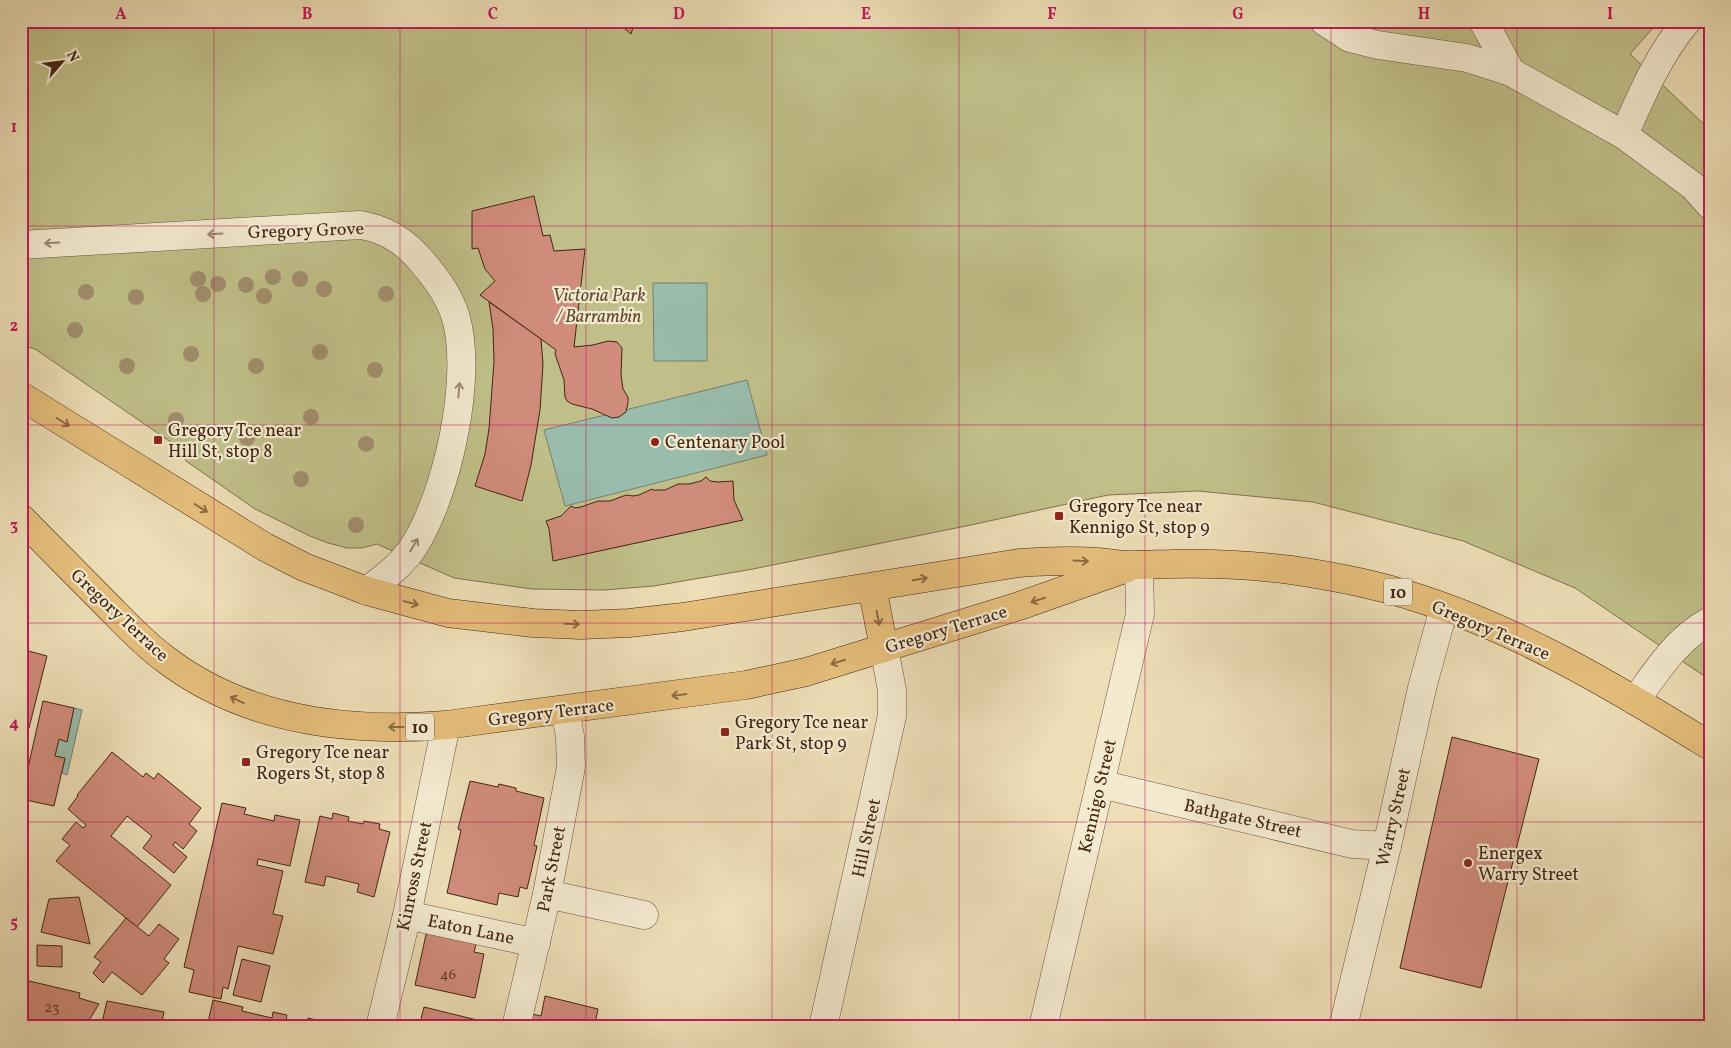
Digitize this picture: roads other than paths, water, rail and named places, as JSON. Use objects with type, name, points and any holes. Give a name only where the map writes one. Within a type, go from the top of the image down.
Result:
[{"type":"main road","name":"Gregory Terrace","points":[[21,396],[265,548],[304,567],[367,591],[448,613],[533,623],[629,623],[683,618],[1019,563],[1072,561],[1136,565],[1207,565],[1290,570],[1392,590],[1444,608],[1513,636],[1538,647],[1635,701],[1710,746]]},
{"type":"main road","name":"Gregory Terrace","points":[[21,518],[136,635],[189,676],[248,705],[308,721],[374,728],[416,728],[446,725],[746,685],[806,672],[1052,595],[1136,565]]},
{"type":"main road","points":[[872,587],[884,648]]},
{"type":"street","points":[[1324,21],[1350,38],[1378,45],[1467,58],[1511,72],[1624,135],[1693,186],[1710,205]]},
{"type":"street","points":[[1483,21],[1511,72]]},
{"type":"street","points":[[1624,135],[1657,66],[1677,33],[1687,21]]},
{"type":"street","name":"Gregory Grove","points":[[21,245],[360,225],[374,227],[393,235],[416,254],[444,290],[456,318],[462,359],[457,412],[445,472],[419,537],[397,568],[367,591]]},
{"type":"street","name":"Kennigo Street","points":[[1043,1027],[1141,611],[1136,565]]},
{"type":"street","name":"Warry Street","points":[[1343,1027],[1388,846],[1422,688],[1444,608]]},
{"type":"street","points":[[1635,701],[1665,658],[1678,644],[1710,621]]},
{"type":"street","name":"Hill Street","points":[[824,1027],[892,716],[892,690],[884,648]]},
{"type":"street","name":"Park Street","points":[[516,1027],[547,894],[571,767],[570,736],[565,710]]},
{"type":"street","name":"Kinross Street","points":[[380,1027],[407,915],[446,725]]},
{"type":"street","name":"Bathgate Street","points":[[1100,784],[1352,844],[1388,846]]},
{"type":"street","points":[[547,894],[644,915]]},
{"type":"street","name":"Eaton Lane","points":[[407,915],[536,943]]},
{"type":"place","name":"Gregory Tce near Hill St, stop 8","points":[[158,440]]},
{"type":"place","name":"Centenary Pool","points":[[655,442]]},
{"type":"place","name":"Gregory Tce near Kennigo St, stop 9","points":[[1059,516]]},
{"type":"place","name":"Gregory Tce near Park St, stop 9","points":[[725,732]]},
{"type":"place","name":"Gregory Tce near Rogers St, stop 8","points":[[246,762]]},
{"type":"place","name":"Energex Warry Street","points":[[1468,863]]},
{"type":"park label","name":"Victoria Park / Barrambin","points":[[599,305]]}]
